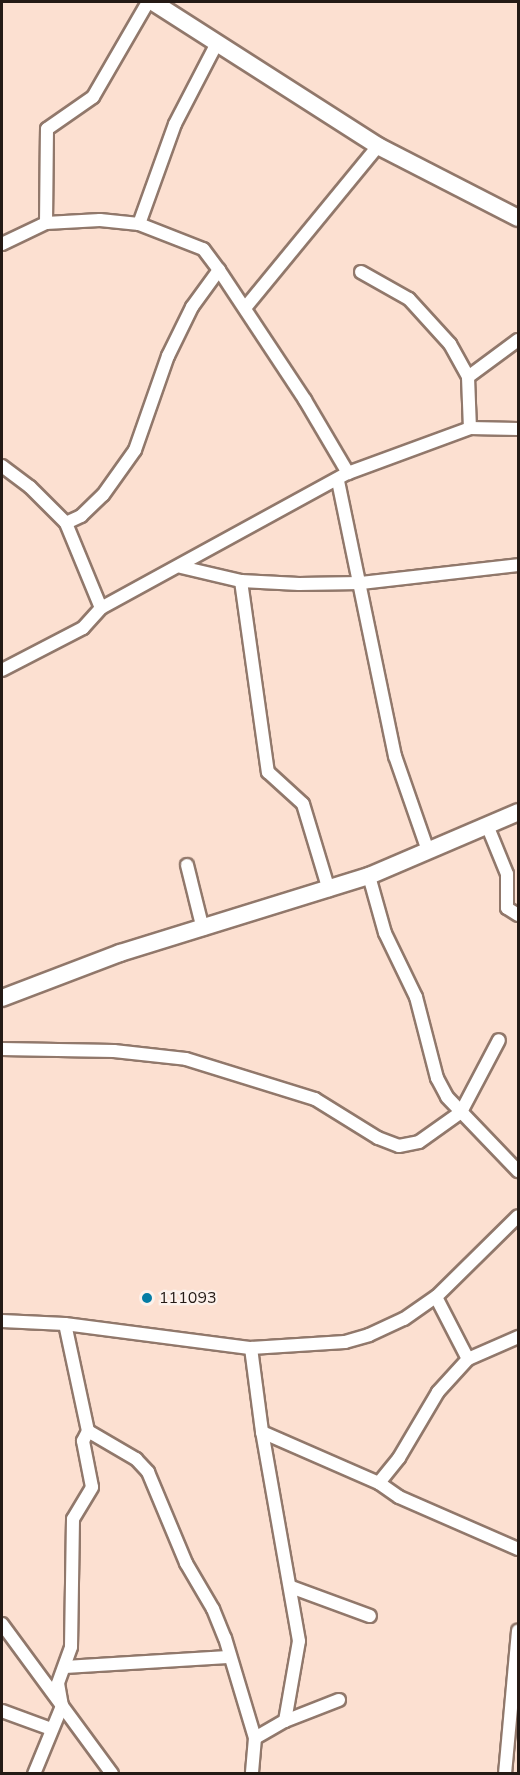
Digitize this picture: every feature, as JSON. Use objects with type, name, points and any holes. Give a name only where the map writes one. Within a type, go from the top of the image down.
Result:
[{"type":"street","points":[[46,223],[47,129],[93,98],[148,2]]},
{"type":"street","points":[[153,2],[216,45],[378,146],[519,218]]},
{"type":"street","points":[[139,224],[175,124],[216,45]]},
{"type":"street","points":[[245,308],[378,146]]},
{"type":"street","points":[[2,244],[46,223],[100,220],[139,224],[203,249],[219,270],[245,308],[343,477],[394,756],[428,850]]},
{"type":"street","points":[[66,523],[81,516],[103,495],[135,450],[168,356],[192,307],[219,270]]},
{"type":"street","points":[[361,272],[391,287],[429,318],[462,361],[468,377],[470,428]]},
{"type":"street","points":[[468,377],[519,340]]},
{"type":"street","points":[[2,670],[83,628],[101,608],[181,567],[226,538],[343,477],[470,428],[519,429]]},
{"type":"street","points":[[2,468],[30,487],[66,523],[101,608]]},
{"type":"street","points":[[181,567],[241,580],[362,583],[519,565]]},
{"type":"street","points":[[241,580],[268,772],[277,784],[293,792],[303,804],[329,890]]},
{"type":"street","points":[[2,998],[58,974],[369,876],[519,812]]},
{"type":"street","points":[[487,825],[507,874],[507,908],[519,915]]},
{"type":"street","points":[[187,865],[203,929]]},
{"type":"street","points":[[369,876],[385,933],[416,997],[437,1078],[461,1112],[519,1171]]},
{"type":"street","points":[[2,1049],[114,1051],[186,1059],[315,1099],[378,1138],[399,1146],[419,1142],[461,1112],[499,1040]]},
{"type":"street","points":[[2,1321],[65,1324],[251,1348],[326,1345],[369,1335],[436,1297],[519,1216]]},
{"type":"street","points":[[436,1297],[468,1359]]},
{"type":"street","points":[[34,1773],[62,1706],[57,1683],[71,1647],[73,1519],[92,1487],[83,1441],[88,1431],[65,1324]]},
{"type":"street","points":[[379,1484],[399,1458],[438,1392],[468,1359],[519,1337]]},
{"type":"street","points":[[251,1348],[262,1432],[299,1641],[285,1720]]},
{"type":"street","points":[[88,1431],[136,1459],[148,1472],[186,1563],[213,1609],[255,1738],[252,1773]]},
{"type":"street","points":[[262,1432],[379,1484],[399,1497],[519,1549]]},
{"type":"street","points":[[291,1587],[370,1616]]},
{"type":"street","points":[[2,1624],[112,1773]]},
{"type":"street","points":[[505,1773],[519,1632]]},
{"type":"street","points":[[65,1667],[228,1657]]},
{"type":"street","points":[[255,1738],[285,1720],[339,1700]]},
{"type":"street","points":[[2,1711],[51,1729]]},
{"type":"place","name":"111093","points":[[147,1298]]}]
